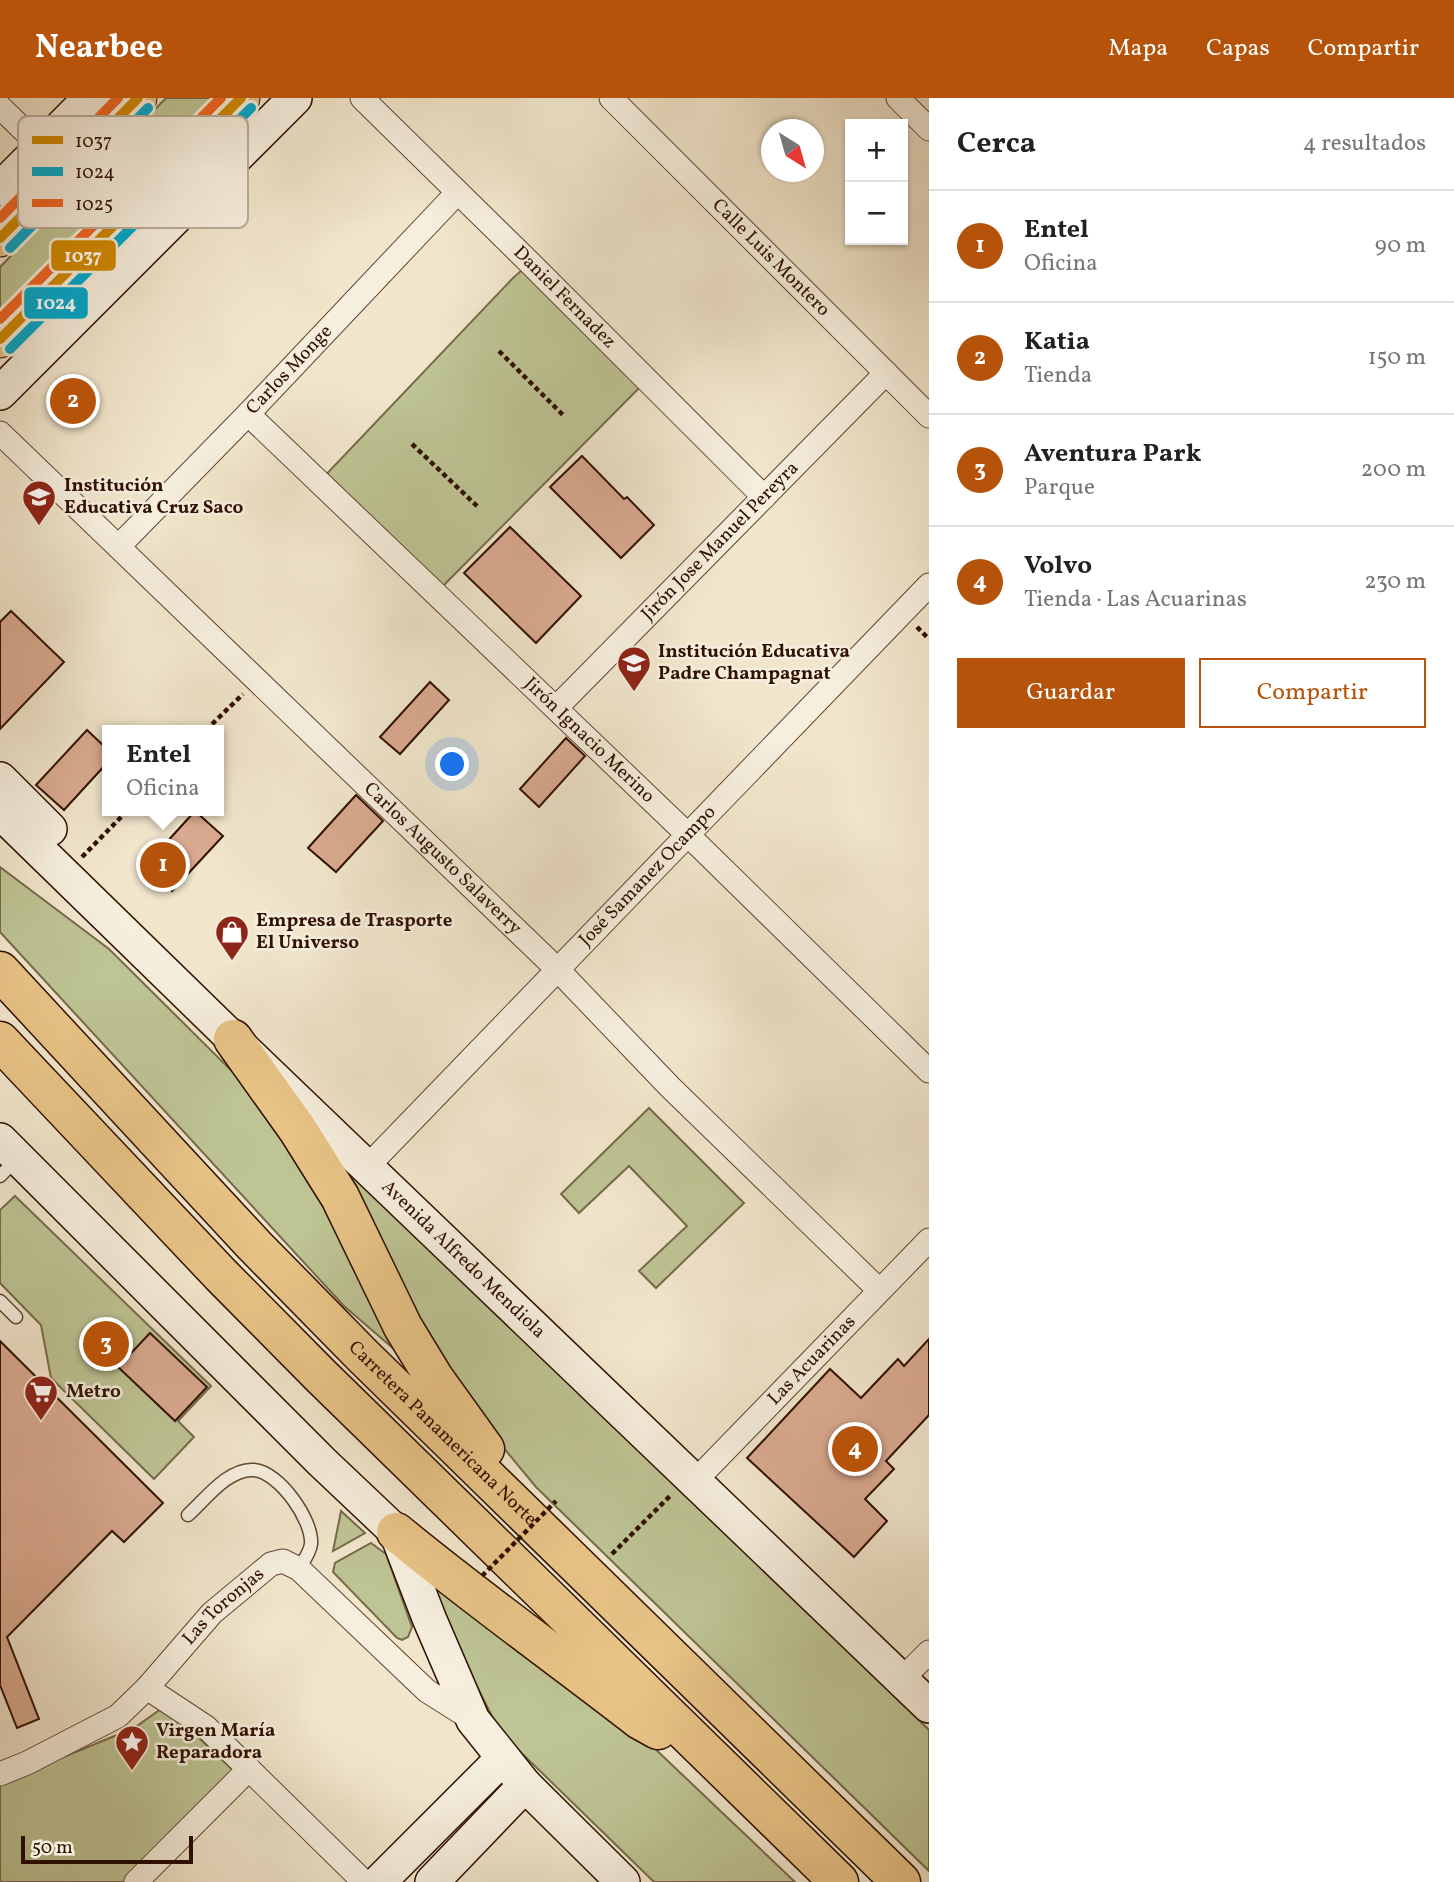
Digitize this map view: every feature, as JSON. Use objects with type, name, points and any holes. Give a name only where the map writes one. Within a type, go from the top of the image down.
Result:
[{"type":"highway","name":"Carretera Panamericana Norte","points":[[0,971],[254,1245],[598,1564],[901,1882]]},
{"type":"highway","points":[[233,1039],[298,1130],[340,1197],[403,1327],[475,1437],[598,1564]]},
{"type":"highway","points":[[0,1041],[230,1285],[839,1882]]},
{"type":"highway","points":[[396,1532],[507,1621],[640,1720],[718,1764]]},
{"type":"main road","points":[[72,116],[90,98]]},
{"type":"main road","points":[[120,116],[138,98]]},
{"type":"main road","points":[[223,116],[241,98]]},
{"type":"main road","points":[[248,145],[295,98]]},
{"type":"main road","points":[[0,189],[18,171]]},
{"type":"main road","points":[[0,222],[18,208]]},
{"type":"main road","points":[[0,237],[18,219]]},
{"type":"main road","points":[[0,340],[112,228]]},
{"type":"main road","points":[[0,393],[165,228]]},
{"type":"main road","points":[[0,779],[79,860],[183,975],[233,1039]]},
{"type":"main road","name":"Avenida Alfredo Mendiola","points":[[0,812],[367,1167],[686,1485],[929,1706]]},
{"type":"main road","points":[[0,835],[138,946]]},
{"type":"main road","points":[[6,1158],[396,1532],[473,1720],[525,1785],[623,1882]]},
{"type":"main road","points":[[379,1882],[502,1759]]},
{"type":"main road","points":[[432,1882],[525,1785]]},
{"type":"street","name":"Daniel Fernadez","points":[[362,98],[764,497]]},
{"type":"street","name":"Calle Luis Montero","points":[[611,98],[929,416]]},
{"type":"street","points":[[898,98],[929,129]]},
{"type":"street","points":[[0,107],[18,125]]},
{"type":"street","name":"Carlos Monge","points":[[119,546],[248,414],[457,192]]},
{"type":"street","name":"Jirón Jose Manuel Pereyra","points":[[555,708],[886,373]]},
{"type":"street","name":"Jirón Ignacio Merino","points":[[248,414],[688,835],[929,1071]]},
{"type":"street","name":"Carlos Augusto Salaverry","points":[[0,433],[558,970],[670,1087],[879,1290]]},
{"type":"street","name":"José Samanez Ocampo","points":[[367,1167],[929,585]]},
{"type":"street","name":"Las Acuarinas","points":[[686,1485],[929,1240]]},
{"type":"street","name":"Las Toronjas","points":[[0,1774],[118,1716],[147,1688],[212,1614],[271,1564],[283,1561],[299,1569]]},
{"type":"street","points":[[299,1569],[427,1691],[473,1720]]},
{"type":"street","points":[[902,1679],[929,1653]]},
{"type":"street","points":[[147,1688],[206,1727],[364,1882]]},
{"type":"street","points":[[136,1882],[249,1769]]},
{"type":"lane","points":[[0,1301],[16,1317]]},
{"type":"lane","points":[[188,1515],[226,1480],[238,1473],[254,1470],[265,1474],[302,1510],[308,1521],[311,1545],[299,1569]]},
{"type":"path","points":[[499,351],[564,416]]},
{"type":"path","points":[[412,444],[478,507]]},
{"type":"path","points":[[211,725],[257,679]]},
{"type":"path","points":[[79,860],[122,816]]},
{"type":"path","points":[[598,1564],[686,1485]]},
{"type":"path","points":[[482,1576],[556,1501]]},
{"type":"green space","points":[[166,98],[219,98],[201,116],[148,116]]},
{"type":"green space","points":[[38,228],[90,228],[0,319],[0,267]]},
{"type":"green space","points":[[530,263],[647,380],[436,593],[319,482]]},
{"type":"green space","points":[[0,867],[109,949],[280,1119],[395,1350],[344,1306],[0,932]]},
{"type":"green space","points":[[649,1108],[744,1203],[656,1288],[639,1271],[687,1226],[629,1166],[579,1213],[561,1194]]},
{"type":"green space","points":[[292,1112],[929,1730],[929,1871],[536,1487],[448,1381]]},
{"type":"green space","points":[[15,1196],[211,1386],[178,1421],[194,1437],[154,1479],[51,1378],[41,1325],[0,1283],[0,1210]]},
{"type":"green space","points":[[341,1511],[365,1533],[333,1551]]},
{"type":"green space","points":[[371,1543],[386,1554],[412,1627],[408,1637],[402,1640],[333,1572],[335,1563]]},
{"type":"green space","points":[[430,1583],[649,1743],[795,1882],[654,1882],[500,1732],[462,1657]]},
{"type":"green space","points":[[165,1706],[235,1772],[125,1882],[0,1882],[0,1783],[134,1728]]},
{"type":"building","points":[[582,456],[654,525],[621,558],[550,487]]},
{"type":"building","points":[[510,527],[581,596],[536,643],[464,573]]},
{"type":"building","points":[[11,611],[64,662],[0,729],[0,622]]},
{"type":"building","points":[[430,682],[449,700],[400,754],[380,737]]},
{"type":"building","points":[[87,730],[102,744],[102,768],[64,810],[36,785]]},
{"type":"building","points":[[566,738],[585,756],[539,807],[520,789]]},
{"type":"building","points":[[356,795],[383,821],[336,872],[308,848]]},
{"type":"building","points":[[190,816],[201,816],[223,836],[172,891],[145,866]]},
{"type":"building","points":[[150,1333],[207,1387],[175,1421],[118,1367]]},
{"type":"building","points":[[929,1339],[929,1415],[886,1461],[894,1469],[865,1499],[887,1521],[854,1557],[747,1458],[830,1369],[861,1398],[898,1359],[904,1366]]},
{"type":"building","name":"Metro","points":[[0,1341],[163,1503],[124,1542],[112,1531],[7,1637],[39,1719],[17,1728],[0,1685]]},
{"type":"transit line","name":"1025","points":[[100,116],[118,98]]},
{"type":"transit line","name":"1037","points":[[120,116],[138,98]]},
{"type":"transit line","name":"1025","points":[[203,116],[221,98]]},
{"type":"transit line","name":"1037","points":[[223,116],[241,98]]},
{"type":"transit line","name":"1024","points":[[140,116],[148,108]]},
{"type":"transit line","name":"1024","points":[[243,116],[251,108]]},
{"type":"transit line","name":"1025","points":[[0,218],[18,200]]},
{"type":"transit line","name":"1037","points":[[0,238],[18,220]]},
{"type":"transit line","name":"1024","points":[[10,248],[30,228]]},
{"type":"transit line","name":"1025","points":[[0,319],[91,228]]},
{"type":"transit line","name":"1037","points":[[0,339],[111,228]]},
{"type":"transit line","name":"1024","points":[[10,349],[131,228]]},
{"type":"place","name":"Katia","points":[[73,401]]},
{"type":"place","name":"Institución Educativa Cruz Saco","points":[[39,527]]},
{"type":"place","name":"Institución Educativa Padre Champagnat","points":[[634,693]]},
{"type":"place","name":"Entel","points":[[163,865]]},
{"type":"place","name":"Empresa de Trasporte El Universo","points":[[232,962]]},
{"type":"place","name":"Aventura Park","points":[[106,1344]]},
{"type":"place","name":"Metro","points":[[41,1422]]},
{"type":"place","name":"Volvo","points":[[855,1449]]},
{"type":"place","name":"Virgen María Reparadora","points":[[132,1772]]}]
